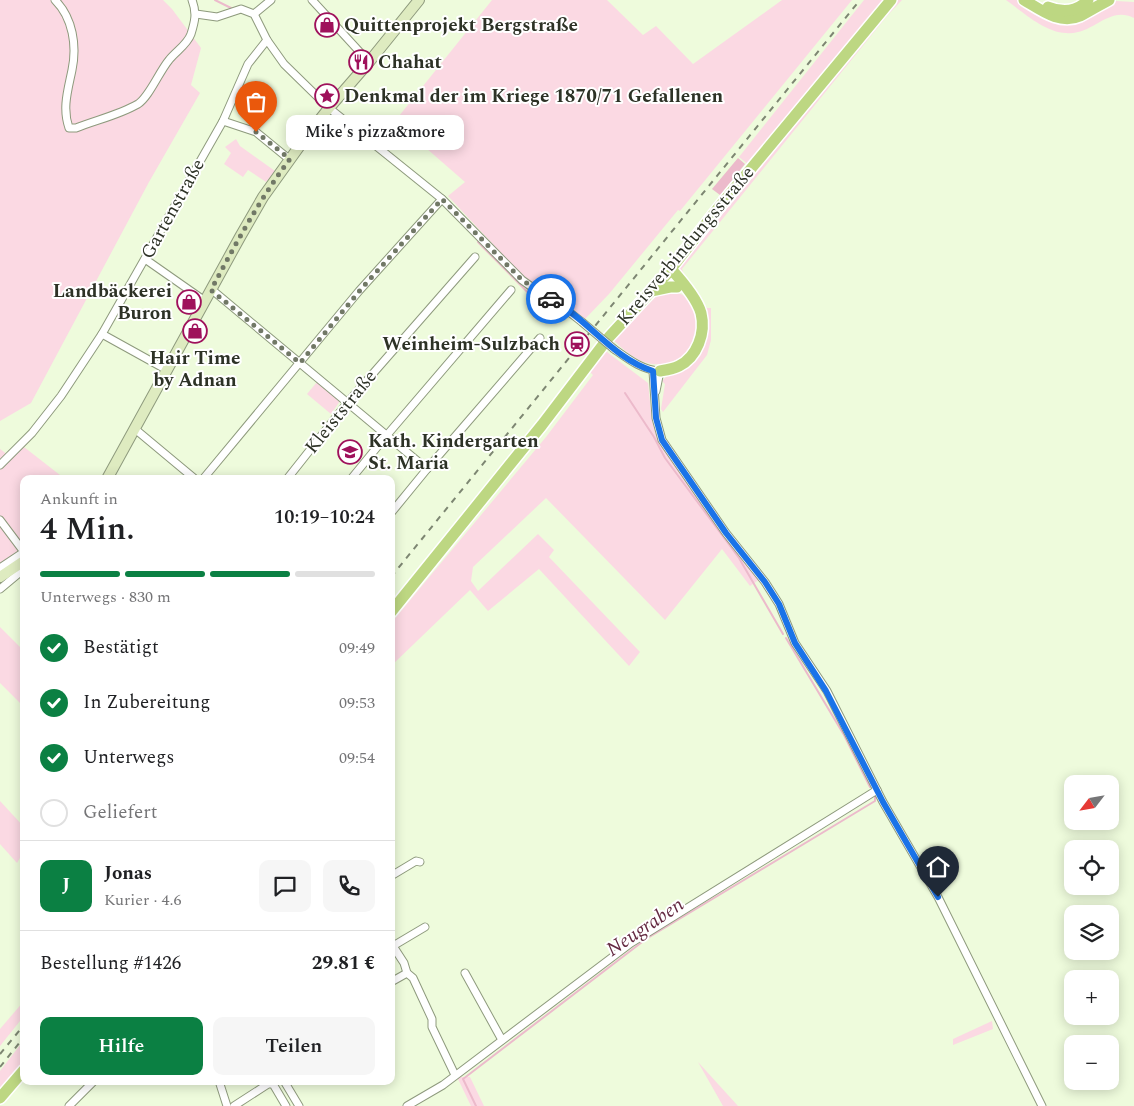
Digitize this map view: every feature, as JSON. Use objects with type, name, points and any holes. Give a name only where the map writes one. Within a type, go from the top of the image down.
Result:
[{"type":"main road","points":[[109,475],[244,229],[264,197],[329,108],[370,62],[418,0]]},
{"type":"main road","name":"Kreisverbindungsstraße","points":[[395,607],[542,426],[609,337],[669,271],[726,199],[891,0]]},
{"type":"main road","points":[[1024,0],[1055,17],[1066,19],[1081,15],[1109,0]]},
{"type":"main road","points":[[1035,0],[1050,8],[1067,11],[1076,9],[1088,0]]},
{"type":"main road","points":[[669,271],[677,287],[692,297]]},
{"type":"main road","points":[[656,371],[672,369],[685,362],[696,350],[702,333],[701,313],[692,297],[669,271]]},
{"type":"main road","points":[[651,291],[677,287]]},
{"type":"main road","points":[[0,577],[20,564]]},
{"type":"main road","points":[[0,1098],[20,1075]]},
{"type":"street","points":[[55,0],[69,22],[75,47],[73,68],[66,94],[69,128],[76,128],[129,109],[146,97],[170,58],[185,44],[191,34],[196,14],[192,0]]},
{"type":"street","points":[[254,14],[271,0]]},
{"type":"street","points":[[312,0],[370,62]]},
{"type":"street","points":[[196,14],[217,17],[241,9],[254,14],[267,40],[284,64],[329,108],[442,199],[522,280],[530,287],[555,301],[614,349],[636,364],[656,371],[657,425],[666,447],[726,533],[765,582],[779,604],[795,643],[826,691],[877,790],[938,897],[1042,1106]]},
{"type":"street","name":"Gartenstraße","points":[[0,465],[32,433],[102,334],[223,121],[248,64],[267,40]]},
{"type":"street","points":[[223,121],[256,132],[290,159]]},
{"type":"street","points":[[206,475],[362,288],[442,199]]},
{"type":"street","name":"Kleiststraße","points":[[291,475],[348,402],[475,256]]},
{"type":"street","points":[[145,259],[205,301]]},
{"type":"street","points":[[211,290],[427,469]]},
{"type":"street","points":[[354,475],[511,290]]},
{"type":"street","points":[[102,334],[167,370]]},
{"type":"street","points":[[395,508],[540,338]]},
{"type":"street","points":[[136,429],[191,475]]},
{"type":"street","points":[[0,520],[20,547]]},
{"type":"street","points":[[0,568],[20,555]]},
{"type":"street","points":[[0,589],[20,572]]},
{"type":"street","points":[[407,1106],[455,1075],[631,943],[877,790]]},
{"type":"street","points":[[395,874],[416,862],[420,862]]},
{"type":"street","points":[[395,943],[425,927]]},
{"type":"street","points":[[395,950],[408,973],[413,978],[432,1019],[432,1026],[455,1075]]},
{"type":"street","points":[[395,980],[408,973]]},
{"type":"street","points":[[465,973],[502,1040]]},
{"type":"street","points":[[69,1106],[90,1085]]},
{"type":"street","points":[[220,1085],[227,1106]]},
{"type":"street","points":[[234,1106],[266,1085]]},
{"type":"street","points":[[274,1085],[286,1106]]},
{"type":"street","points":[[287,1085],[300,1106]]},
{"type":"shaded area","points":[[0,0],[163,0],[201,48],[191,85],[200,93],[149,182],[31,403],[0,421]]},
{"type":"shaded area","points":[[492,0],[607,0],[643,35],[656,26],[693,64],[782,0],[852,0],[680,211],[678,210],[609,294],[585,319],[561,300],[528,282],[448,196],[465,182],[395,121]]},
{"type":"shaded area","points":[[864,0],[886,0],[749,165],[739,157]]},
{"type":"shaded area","points":[[896,0],[902,0],[682,269],[707,308],[711,308],[711,340],[707,355],[663,412],[661,409],[665,384],[662,381],[706,334],[679,272],[679,267],[748,178]]},
{"type":"shaded area","points":[[1006,0],[1020,0],[1042,14],[1116,1],[1134,2],[1134,18],[1116,15],[1076,33],[1058,32],[1042,25]]},
{"type":"shaded area","points":[[236,139],[240,146],[275,171],[266,182],[248,170],[243,177],[224,164],[231,153],[225,147]]},
{"type":"shaded area","points":[[738,158],[745,164],[720,195],[712,189]]},
{"type":"shaded area","points":[[668,290],[682,294],[690,302],[697,322],[697,334],[687,352],[678,359],[656,364],[644,362],[631,355],[612,339],[660,293]]},
{"type":"shaded area","points":[[603,349],[648,383],[652,421],[657,438],[760,579],[750,586],[722,549],[665,620],[546,498],[473,567],[471,581],[478,591],[538,534],[554,550],[549,557],[640,652],[629,666],[539,569],[488,611],[470,590],[395,662],[395,618],[546,437],[593,375],[587,369]]},
{"type":"shaded area","points":[[317,382],[340,401],[331,414],[307,394]]},
{"type":"shaded area","points":[[24,447],[60,475],[20,475],[20,554],[0,568],[0,449],[12,458]]},
{"type":"shaded area","points":[[0,627],[20,647],[20,703],[0,683]]},
{"type":"shaded area","points":[[0,801],[20,823],[20,858],[17,863],[0,844]]},
{"type":"shaded area","points":[[20,1006],[20,1021],[0,1046],[0,1029]]},
{"type":"shaded area","points":[[992,1021],[993,1029],[953,1045],[953,1039]]},
{"type":"shaded area","points":[[20,1045],[20,1068],[0,1092],[0,1071]]},
{"type":"shaded area","points":[[698,1062],[738,1106],[723,1106]]},
{"type":"shaded area","points":[[457,1077],[470,1077],[484,1106],[471,1106]]},
{"type":"waterway","points":[[215,0],[233,9]]},
{"type":"waterway","points":[[478,242],[552,317]]},
{"type":"waterway","points":[[625,393],[654,437],[665,458],[739,558],[783,634]]},
{"type":"waterway","points":[[786,638],[844,735],[870,787]]},
{"type":"waterway","name":"Neugraben","points":[[476,1106],[463,1079],[646,939],[875,801],[875,796]]},
{"type":"railway","points":[[395,572],[860,0]]},
{"type":"railway","points":[[0,1054],[20,1030]]},
{"type":"railway","points":[[0,1067],[20,1042]]},
{"type":"way so far","points":[[256,132],[290,159],[264,197],[211,290],[300,363],[362,288],[442,199],[522,280],[551,299]]},
{"type":"place","name":"Quittenprojekt Bergstraße","points":[[327,25]]},
{"type":"place","name":"Chahat","points":[[361,62]]},
{"type":"place","name":"Denkmal der im Kriege 1870/71 Gefallenen","points":[[327,96]]},
{"type":"place","name":"Mike's pizza&more","points":[[256,132]]},
{"type":"place","name":"Landbäckerei Buron","points":[[189,302]]},
{"type":"place","name":"Hair Time by Adnan","points":[[195,331]]},
{"type":"place","name":"Weinheim-Sulzbach","points":[[577,344]]},
{"type":"place","name":"Kath. Kindergarten St. Maria","points":[[350,452]]},
{"type":"route","points":[[551,299],[614,349],[636,364],[653,371],[652,380],[655,394],[656,418],[662,440],[726,533],[765,582],[779,604],[798,649],[826,691],[883,802],[938,897]]}]
